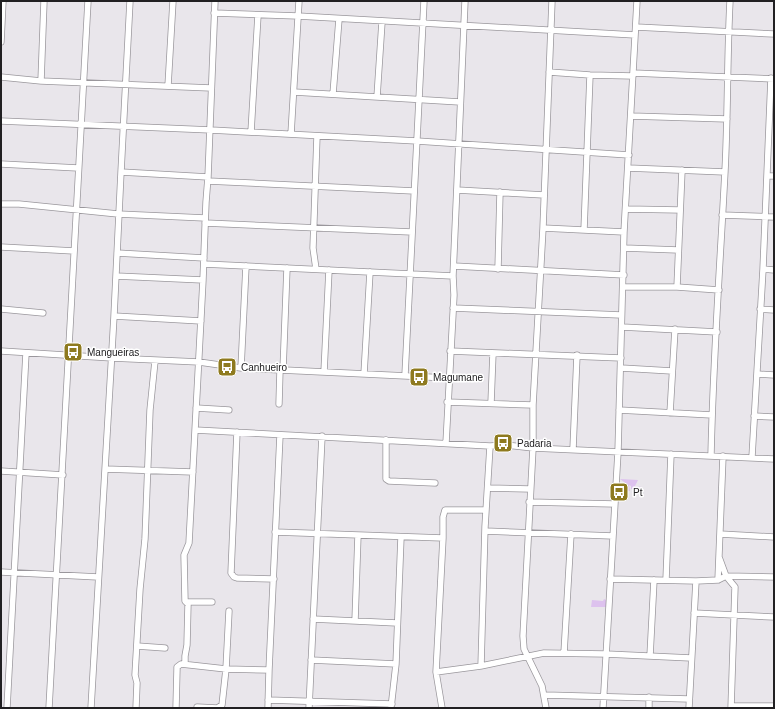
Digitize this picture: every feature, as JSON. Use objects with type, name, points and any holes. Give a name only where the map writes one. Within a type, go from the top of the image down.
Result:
[{"type":"street","points":[[1,42],[3,1]]},
{"type":"street","points":[[41,81],[44,1]]},
{"type":"street","points":[[49,708],[63,475],[75,211],[88,1]]},
{"type":"street","points":[[92,708],[130,1]]},
{"type":"street","points":[[168,86],[173,1]]},
{"type":"street","points":[[185,664],[188,604],[185,601],[184,555],[189,543],[208,179],[215,1]]},
{"type":"street","points":[[291,134],[299,1]]},
{"type":"street","points":[[405,375],[424,1]]},
{"type":"street","points":[[446,443],[465,1]]},
{"type":"street","points":[[546,708],[545,695],[536,672],[524,649],[523,636],[533,405],[543,228],[552,1]]},
{"type":"street","points":[[603,708],[618,452],[624,232],[637,1]]},
{"type":"street","points":[[710,456],[725,172],[730,1]]},
{"type":"street","points":[[214,13],[298,16],[635,36]]},
{"type":"street","points":[[251,132],[258,15]]},
{"type":"street","points":[[333,94],[339,19]]},
{"type":"street","points":[[377,97],[382,22]]},
{"type":"street","points":[[636,27],[774,34]]},
{"type":"street","points":[[549,72],[590,75],[633,74],[773,79],[772,123],[767,176],[752,457]]},
{"type":"street","points":[[584,230],[590,75]]},
{"type":"street","points":[[1,77],[41,81],[211,88]]},
{"type":"street","points":[[294,92],[460,102]]},
{"type":"street","points":[[631,116],[727,119]]},
{"type":"street","points":[[1,121],[291,134],[629,155]]},
{"type":"street","points":[[316,269],[313,248],[318,136]]},
{"type":"street","points":[[1,164],[78,168]]},
{"type":"street","points":[[628,168],[725,172]]},
{"type":"street","points":[[677,287],[682,170]]},
{"type":"street","points":[[120,172],[316,186],[414,191]]},
{"type":"street","points":[[767,176],[774,176]]},
{"type":"street","points":[[457,190],[544,195]]},
{"type":"street","points":[[498,269],[500,192]]},
{"type":"street","points":[[1,204],[19,204],[75,211],[205,221],[314,228],[412,232]]},
{"type":"street","points":[[626,209],[680,210]]},
{"type":"street","points":[[722,215],[774,217]]},
{"type":"street","points":[[543,228],[624,232]]},
{"type":"street","points":[[1,247],[74,251]]},
{"type":"street","points":[[624,248],[678,250]]},
{"type":"street","points":[[117,253],[246,266],[453,276]]},
{"type":"street","points":[[241,368],[246,266]]},
{"type":"street","points":[[454,266],[624,274]]},
{"type":"street","points":[[279,404],[287,268]]},
{"type":"street","points":[[763,269],[774,270]]},
{"type":"street","points":[[324,372],[329,270]]},
{"type":"street","points":[[364,374],[370,272]]},
{"type":"street","points":[[116,276],[203,280]]},
{"type":"street","points":[[623,287],[677,287],[719,290]]},
{"type":"street","points":[[453,308],[621,315]]},
{"type":"street","points":[[1,309],[43,313]]},
{"type":"street","points":[[760,309],[774,310]]},
{"type":"street","points":[[114,316],[201,321]]},
{"type":"street","points":[[622,327],[717,332]]},
{"type":"street","points":[[670,413],[675,329]]},
{"type":"street","points":[[1,351],[155,361],[199,362],[241,368],[448,378]]},
{"type":"street","points":[[450,351],[493,354],[577,355],[621,358]]},
{"type":"street","points":[[7,708],[13,573],[26,353]]},
{"type":"street","points":[[491,403],[493,354]]},
{"type":"street","points":[[573,449],[577,355]]},
{"type":"street","points":[[136,708],[140,589],[145,539],[155,361]]},
{"type":"street","points":[[621,368],[672,371]]},
{"type":"street","points":[[757,374],[774,375]]},
{"type":"street","points":[[447,402],[533,405]]},
{"type":"street","points":[[196,408],[229,410]]},
{"type":"street","points":[[619,410],[712,415]]},
{"type":"street","points":[[754,416],[774,416]]},
{"type":"street","points":[[195,430],[490,446],[506,445],[532,448],[774,458]]},
{"type":"street","points":[[237,432],[231,573],[237,578],[274,579]]},
{"type":"street","points":[[268,708],[280,435]]},
{"type":"street","points":[[309,708],[322,436]]},
{"type":"street","points":[[386,440],[386,479],[389,481],[435,483]]},
{"type":"street","points":[[481,666],[485,531],[490,446]]},
{"type":"street","points":[[666,580],[671,454]]},
{"type":"street","points":[[718,580],[723,456]]},
{"type":"street","points":[[105,469],[192,472]]},
{"type":"street","points":[[1,471],[63,475]]},
{"type":"street","points":[[488,488],[530,490]]},
{"type":"street","points":[[530,502],[615,504]]},
{"type":"street","points":[[442,708],[436,672],[443,517],[445,510],[486,510]]},
{"type":"street","points":[[485,531],[613,536]]},
{"type":"street","points":[[275,532],[443,538]]},
{"type":"street","points":[[564,653],[571,534]]},
{"type":"street","points":[[720,534],[774,537]]},
{"type":"street","points":[[355,621],[358,535]]},
{"type":"street","points":[[268,700],[392,706],[396,664],[401,537]]},
{"type":"street","points":[[719,556],[726,576],[735,587],[731,707],[774,706]]},
{"type":"street","points":[[1,572],[98,577]]},
{"type":"street","points":[[610,579],[696,581],[718,580],[726,576],[774,577]]},
{"type":"street","points":[[650,656],[654,580]]},
{"type":"street","points":[[689,708],[696,581]]},
{"type":"street","points":[[187,602],[212,602]]},
{"type":"street","points":[[197,708],[217,708],[222,705],[226,669],[229,611]]},
{"type":"street","points":[[694,613],[774,618]]},
{"type":"street","points":[[313,619],[397,623]]},
{"type":"street","points":[[137,646],[165,648]]},
{"type":"street","points":[[436,672],[481,666],[544,653],[692,658]]},
{"type":"street","points":[[311,660],[396,664]]},
{"type":"street","points":[[176,708],[177,669],[179,665],[185,664],[226,669],[269,670]]},
{"type":"street","points":[[545,695],[689,699]]},
{"type":"street","points":[[649,697],[649,708]]},
{"type":"shaded area","points":[[620,479],[638,480],[635,486],[632,486],[642,487],[642,492],[635,492],[629,485],[630,491],[624,491],[625,488],[621,486],[620,483],[628,485]]},
{"type":"shaded area","points":[[604,599],[606,600],[606,607],[591,607],[592,600],[603,601]]},
{"type":"place","name":"Mangueiras","points":[[73,352]]},
{"type":"place","name":"Canhueiro","points":[[227,367]]},
{"type":"place","name":"Magumane","points":[[419,377]]},
{"type":"place","name":"Padaria","points":[[503,443]]},
{"type":"place","name":"Pt","points":[[619,492]]}]
